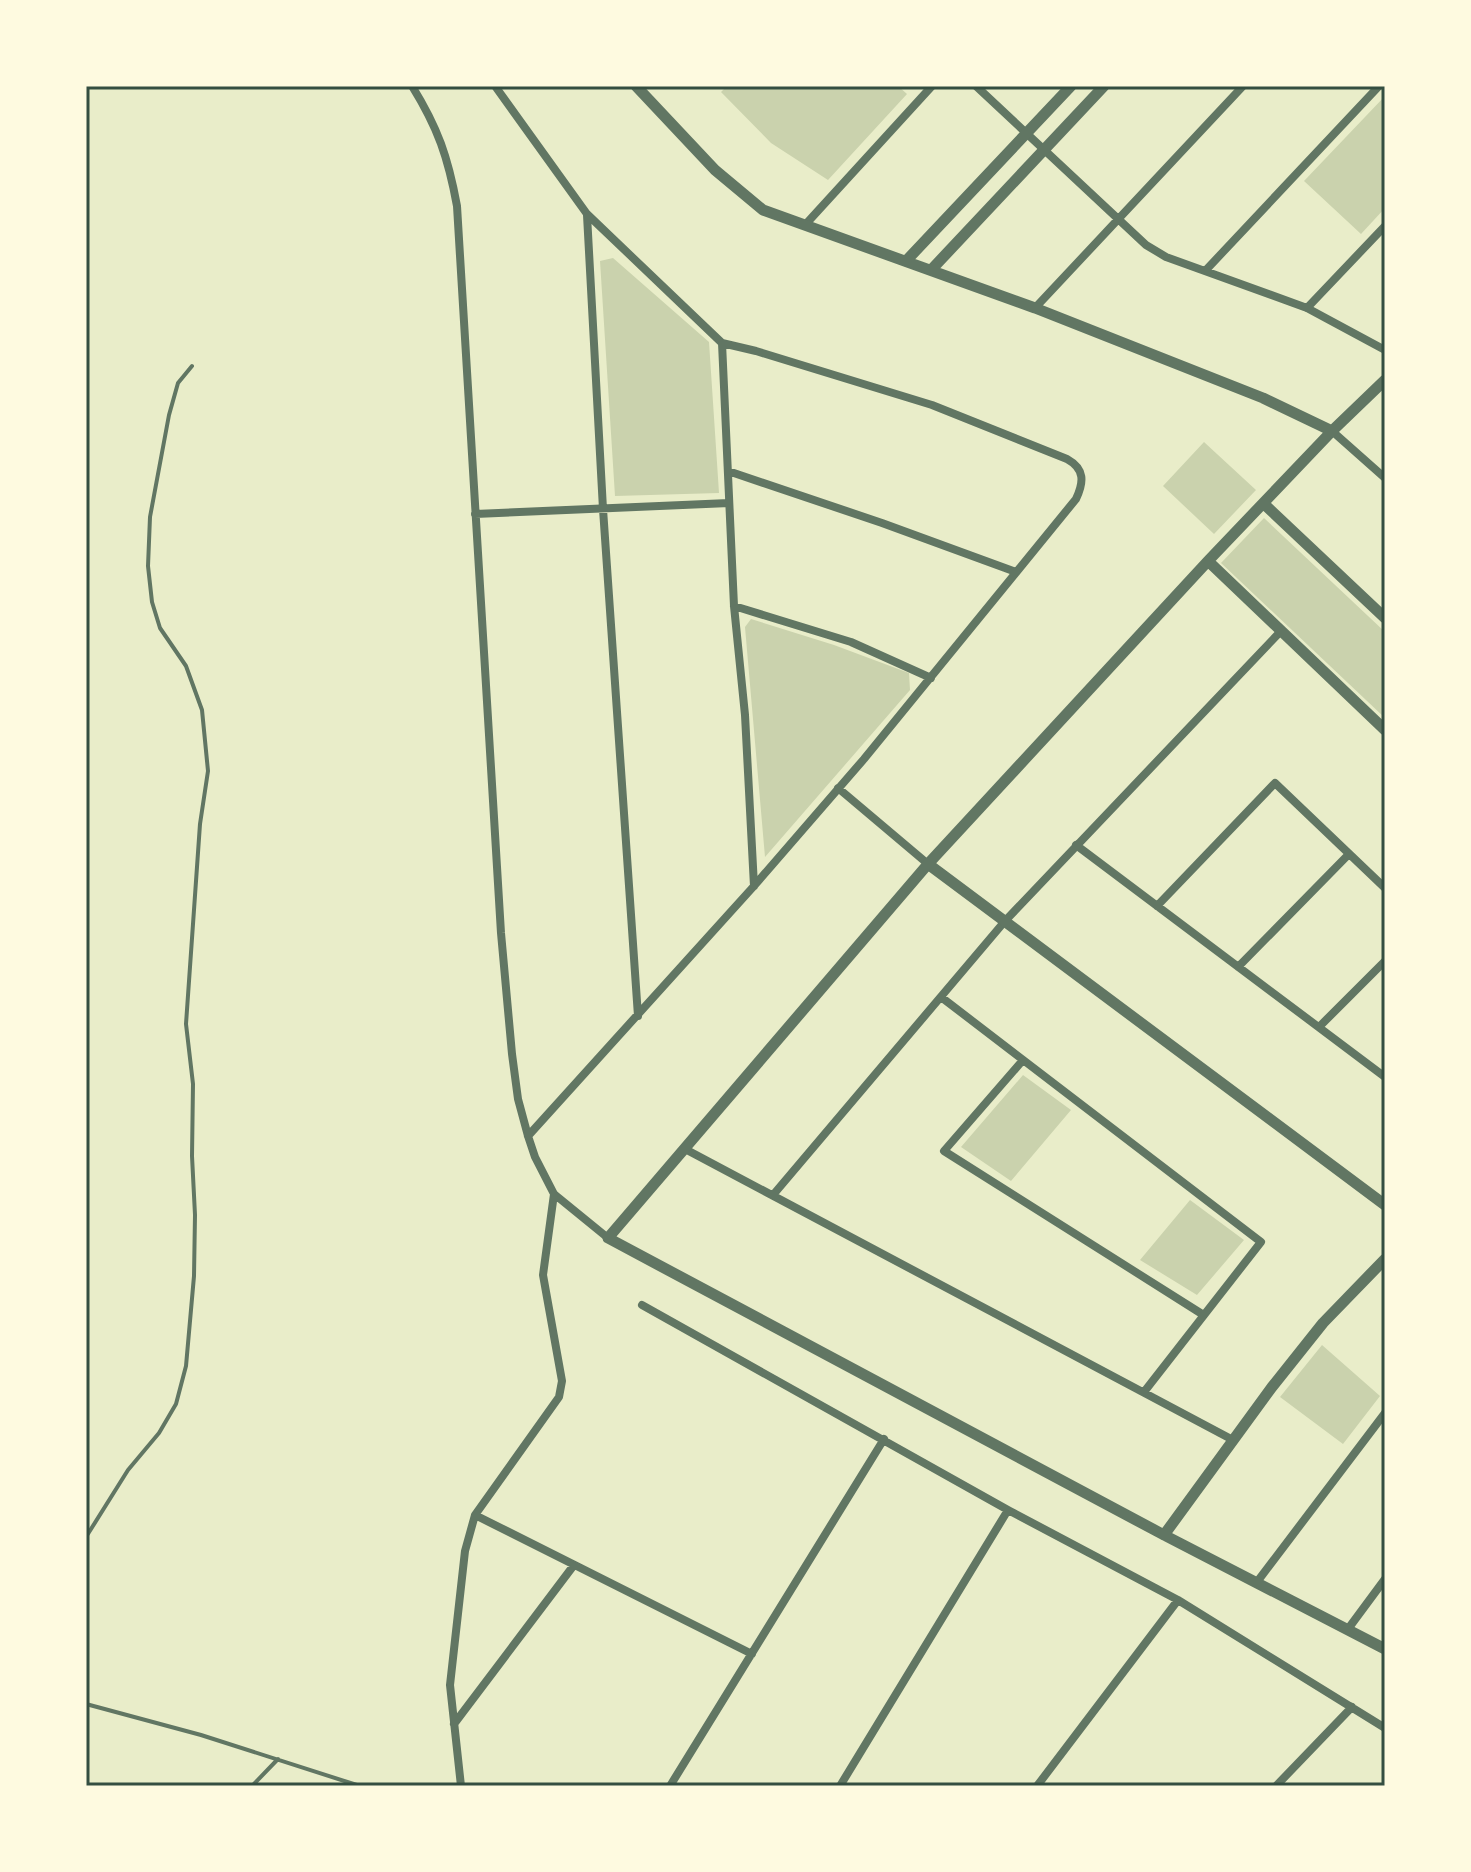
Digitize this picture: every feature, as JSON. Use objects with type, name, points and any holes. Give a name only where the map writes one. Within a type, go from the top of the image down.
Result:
[{"type":"street","points":[[412,86],[428,112],[449,160],[457,206],[508,1008],[518,1099],[535,1157],[554,1194],[608,1238],[1164,1535],[1385,1649]]},
{"type":"street","points":[[495,86],[587,214],[722,343],[932,405],[1067,459],[1077,464],[1083,475],[1083,484],[1076,499],[931,678],[754,886],[528,1136]]},
{"type":"street","points":[[636,86],[715,170],[763,210],[932,269],[1263,398],[1332,431],[1385,478]]},
{"type":"street","points":[[805,225],[932,86]]},
{"type":"street","points":[[976,86],[1146,245],[1166,257],[1307,308],[1385,350]]},
{"type":"street","points":[[906,261],[1071,86]]},
{"type":"street","points":[[932,269],[1104,86]]},
{"type":"street","points":[[1035,308],[1243,86]]},
{"type":"street","points":[[1206,270],[1379,86]]},
{"type":"street","points":[[587,214],[603,509],[638,1016]]},
{"type":"street","points":[[1307,308],[1385,226]]},
{"type":"street","points":[[722,343],[734,606],[745,715],[754,886]]},
{"type":"street","points":[[608,1238],[928,864],[1208,561],[1385,380]]},
{"type":"street","points":[[728,471],[1016,572]]},
{"type":"street","points":[[475,514],[729,503]]},
{"type":"street","points":[[1264,504],[1385,618]]},
{"type":"street","points":[[1208,561],[1385,730]]},
{"type":"street","points":[[734,606],[851,642],[931,678]]},
{"type":"street","points":[[773,1195],[1005,921],[1281,631]]},
{"type":"street","points":[[1157,906],[1275,783],[1385,888]]},
{"type":"street","points":[[838,788],[928,864],[1385,1205]]},
{"type":"street","points":[[1076,845],[1385,1077]]},
{"type":"street","points":[[1238,967],[1349,854]]},
{"type":"street","points":[[1319,1027],[1385,961]]},
{"type":"street","points":[[941,997],[1261,1242],[1144,1392]]},
{"type":"street","points":[[1023,1060],[944,1151],[1202,1314]]},
{"type":"street","points":[[685,1149],[1233,1440]]},
{"type":"street","points":[[461,1786],[450,1685],[465,1551],[475,1515],[559,1397],[562,1381],[543,1267],[554,1194]]},
{"type":"street","points":[[1164,1535],[1323,1323],[1385,1259]]},
{"type":"street","points":[[642,1305],[1008,1510],[1178,1600],[1385,1728]]},
{"type":"street","points":[[1257,1582],[1385,1413]]},
{"type":"street","points":[[670,1786],[884,1439]]},
{"type":"street","points":[[840,1786],[1008,1510]]},
{"type":"street","points":[[475,1515],[752,1654]]},
{"type":"street","points":[[454,1724],[574,1565]]},
{"type":"street","points":[[1348,1629],[1385,1579]]},
{"type":"street","points":[[1037,1786],[1178,1600]]},
{"type":"street","points":[[1276,1786],[1352,1707]]},
{"type":"lane","points":[[86,1537],[128,1470],[171,1414],[186,1366],[194,1276],[195,1215],[193,1084],[186,1024],[200,824],[208,771],[202,710],[186,666],[160,628],[152,602],[148,566],[152,505],[171,405],[178,383],[192,366]]},
{"type":"lane","points":[[86,1704],[360,1786]]},
{"type":"lane","points":[[252,1786],[278,1759]]},
{"type":"green space","points":[[727,86],[898,86],[907,94],[828,180],[771,143],[721,92]]},
{"type":"green space","points":[[1385,96],[1385,208],[1361,234],[1304,181]]},
{"type":"green space","points":[[613,258],[709,342],[719,493],[615,496],[600,261]]},
{"type":"green space","points":[[1204,442],[1256,490],[1214,534],[1163,486]]},
{"type":"green space","points":[[1264,518],[1385,632],[1385,718],[1221,563]]},
{"type":"green space","points":[[751,619],[909,673],[910,690],[765,857],[745,627]]},
{"type":"green space","points":[[1023,1075],[1071,1110],[1011,1181],[961,1147]]},
{"type":"green space","points":[[1190,1200],[1244,1240],[1197,1295],[1140,1260]]},
{"type":"green space","points":[[1322,1345],[1380,1396],[1343,1444],[1280,1397]]}]
